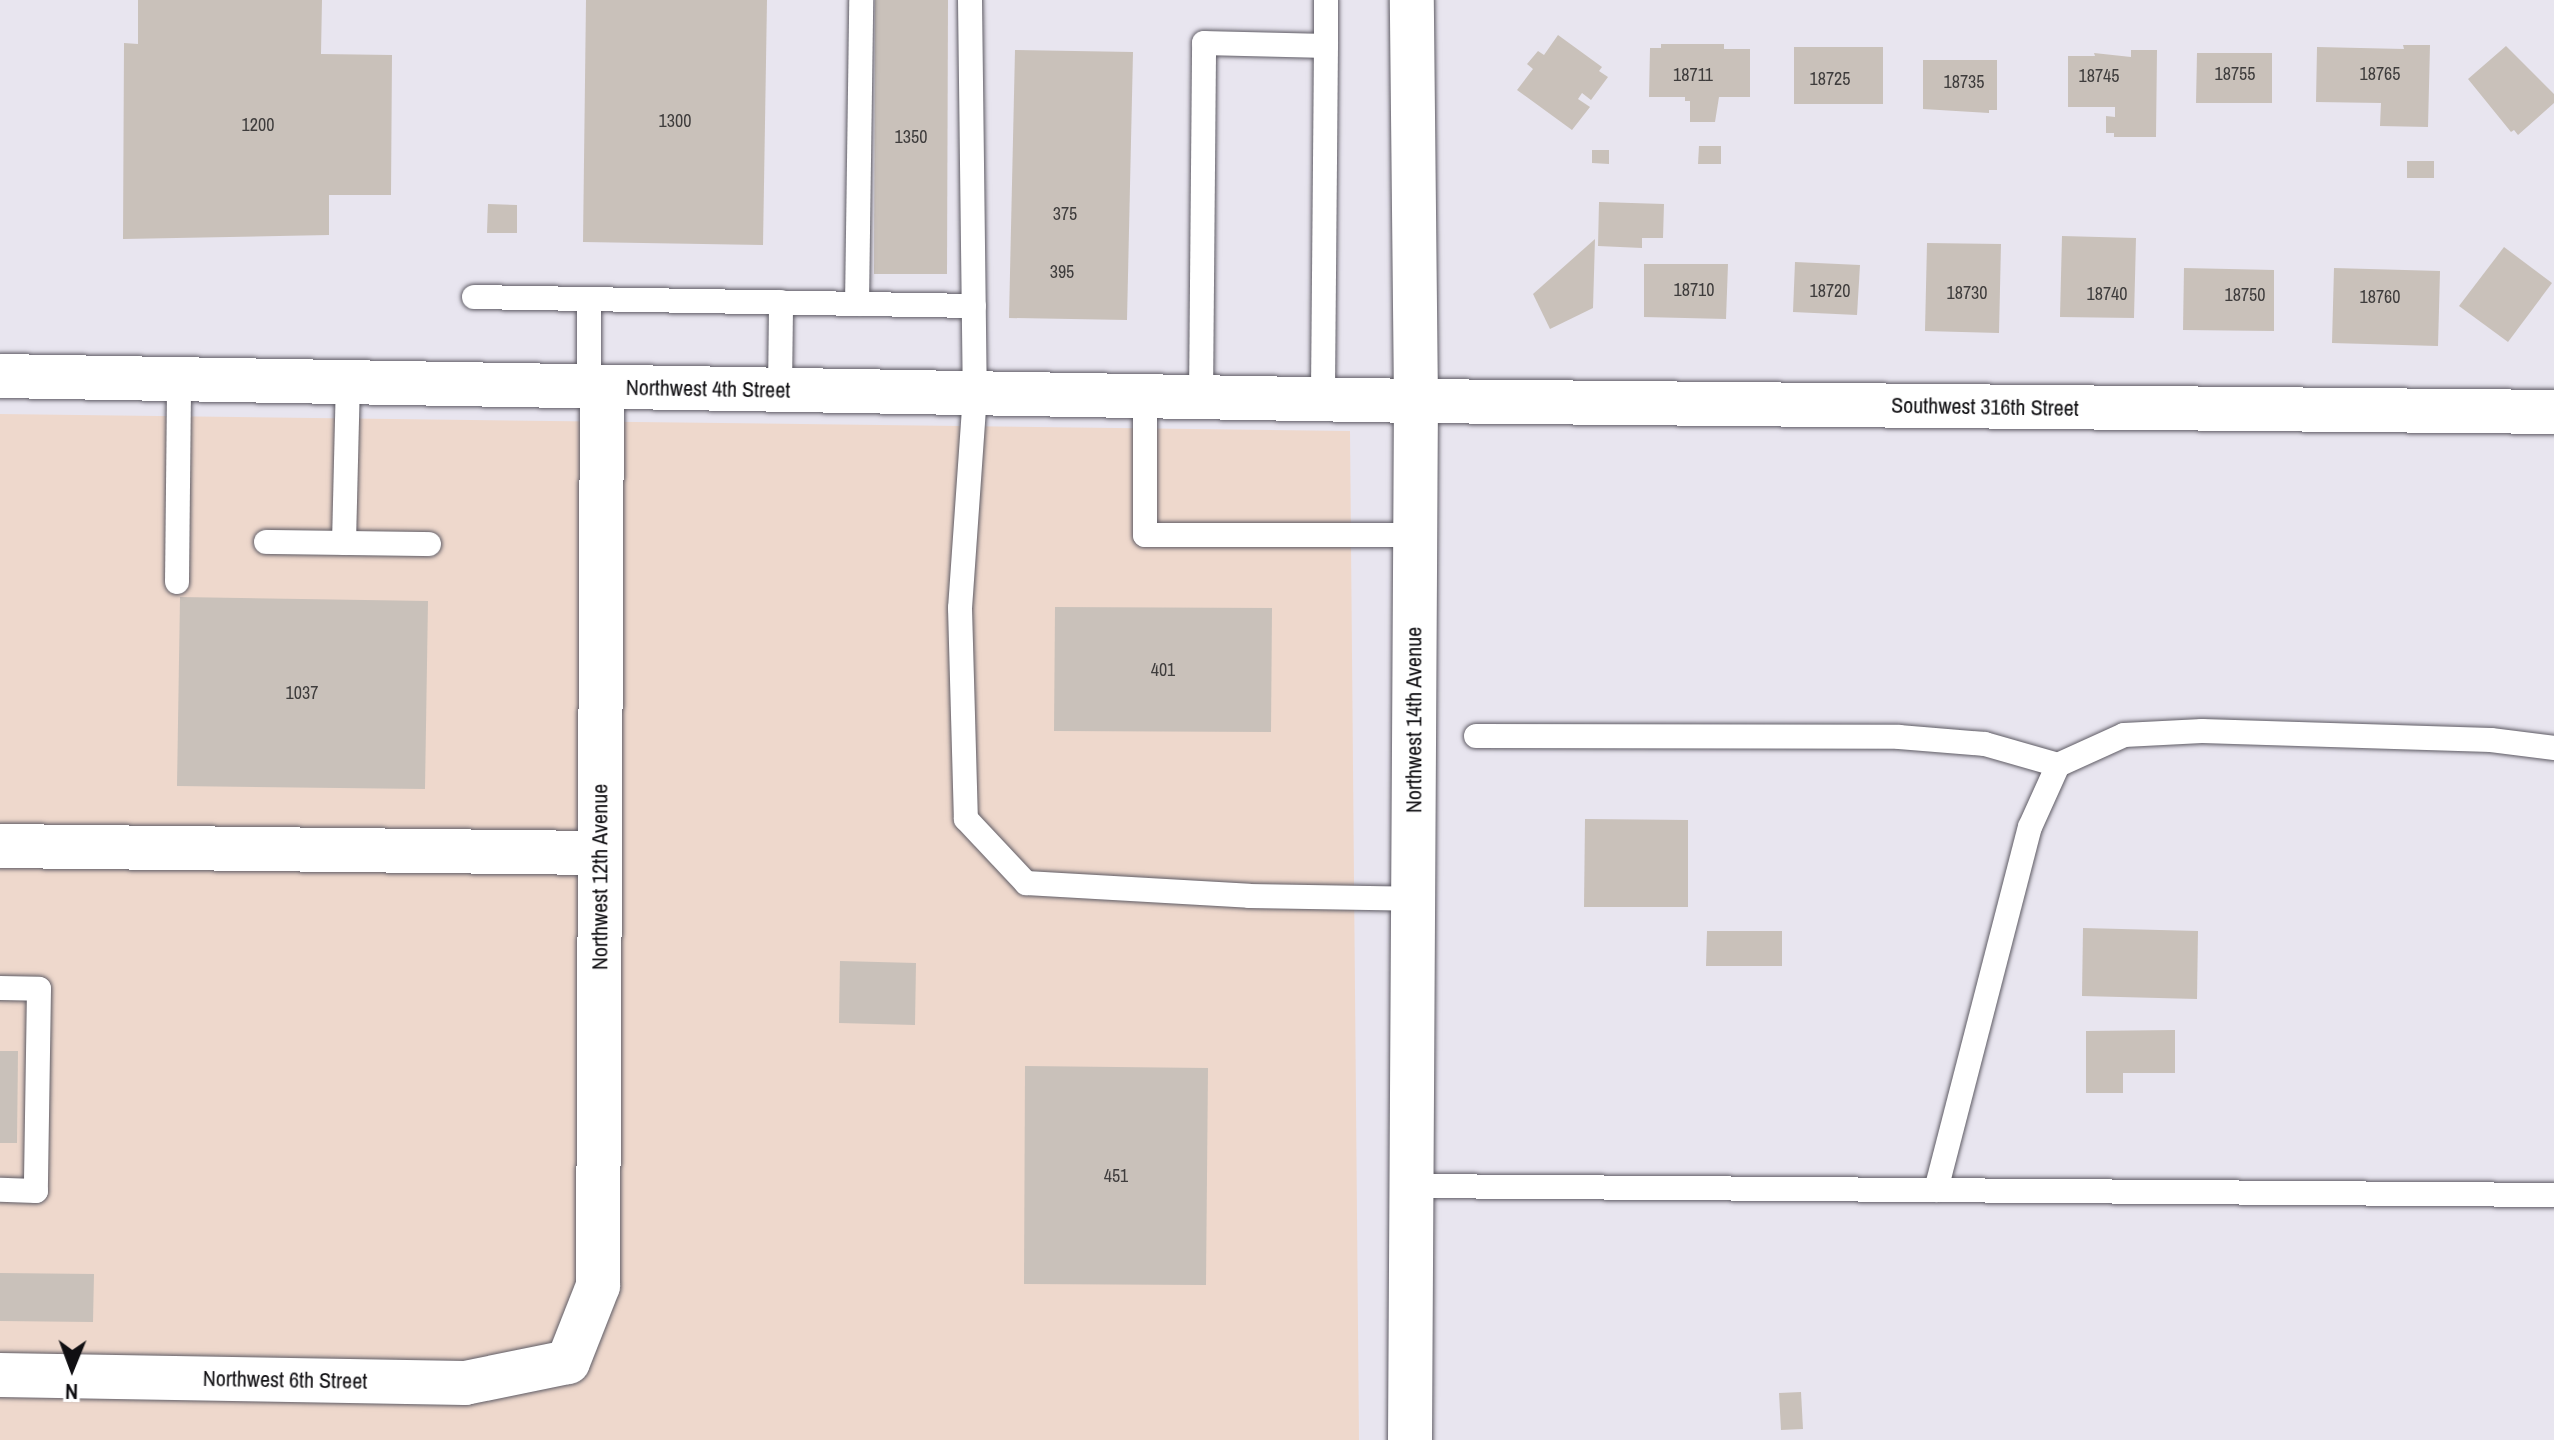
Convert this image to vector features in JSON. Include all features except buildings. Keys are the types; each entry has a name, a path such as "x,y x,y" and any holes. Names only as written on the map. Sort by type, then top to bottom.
{"street":[{"name":"Northwest 14th Avenue","path":"1410,1440 1416,401 1412,0"},
{"name":"Northwest 4th Street","path":"0,376 1416,401"},
{"name":"Northwest 12th Avenue","path":"568,1362 598,1286 600,853 596,386"},
{"name":"Southwest 316th Street","path":"1416,401 2554,412"},
{"path":"0,846 600,853"},
{"name":"Northwest 6th Street","path":"0,1375 465,1383 568,1362"}],"lane":[{"path":"857,304 861,0"},
{"path":"970,0 975,394 960,608 966,819 1026,883 1249,896 1413,899"},
{"path":"1323,400 1326,0"},
{"path":"1201,398 1204,43 1326,46"},
{"path":"474,297 974,306"},
{"path":"589,299 596,386"},
{"path":"780,390 781,302"},
{"path":"177,582 179,379"},
{"path":"344,543 348,382"},
{"path":"1145,397 1145,535 1415,535"},
{"path":"266,542 429,544"},
{"path":"1476,736 1899,737 1985,744 2058,765 2124,735 2202,731 2491,740 2554,748"},
{"path":"1936,1190 2030,827 2058,765"},
{"path":"0,988 39,989 36,1191 0,1190"},
{"path":"1411,1186 2554,1195"}],"shaded area":[{"path":"0,414 1350,431 1359,1440 0,1440"}]}
